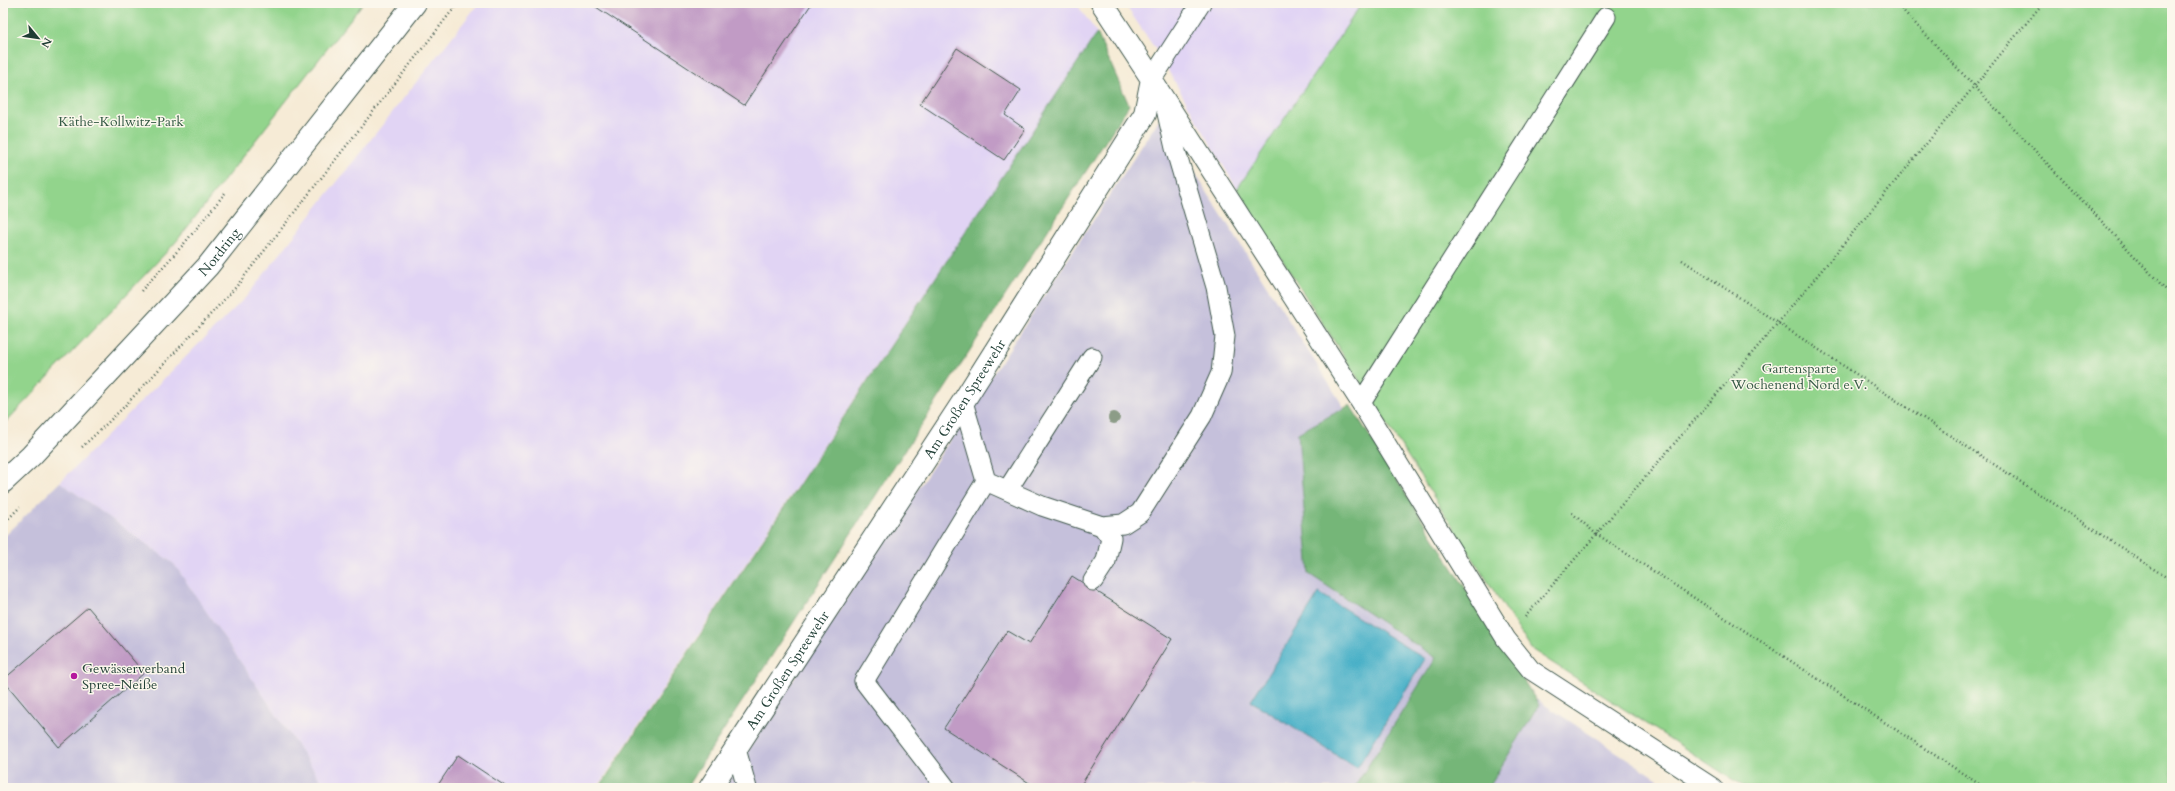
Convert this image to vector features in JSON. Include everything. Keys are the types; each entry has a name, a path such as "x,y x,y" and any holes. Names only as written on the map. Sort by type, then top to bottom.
{"street":[{"name":"Nordring","path":"3,482 31,456 208,266 414,3"},
{"path":"1102,3 1152,79"},
{"name":"Am Großen Spreewehr","path":"710,788 963,402 1145,114 1152,79"}],"lane":[{"path":"1201,3 1152,79 1361,402 1506,639 1531,670 1713,788"},
{"path":"1361,402 1606,17"},
{"path":"986,481 1008,489 1042,506 1102,526 1123,524 1140,513 1202,416 1221,373 1225,336 1216,287 1175,148 1164,97"},
{"path":"1008,489 1092,357"},
{"path":"946,788 864,681 986,481 963,402"},
{"path":"1093,581 1106,560 1111,538 1102,526"},
{"path":"736,749 747,788"}],"path":[{"path":"1896,3 2172,296"},
{"path":"1506,639 1595,533 1778,323 2043,3"},
{"path":"140,292 183,246 228,190"},
{"path":"1682,260 2172,581"},
{"path":"1572,513 1595,533 1985,788"}],"shaded area":[{"path":"479,3 1076,3 1097,33 597,788 326,788 174,564 60,482 246,297"},
{"path":"1124,3 1362,3 1237,189 1158,53"},
{"path":"1160,118 1525,692 1672,788 723,788"},
{"path":"60,482 174,564 326,788 3,788 3,538"}],"green space":[{"name":"Käthe-Kollwitz-Park","path":"3,3 363,3 175,243 3,425"},
{"name":"Gartensparte Wochenend Nord e.V.","path":"1362,3 2172,3 2172,788 1746,788 1531,649 1237,189"},
{"path":"1097,33 1129,105 686,788 599,788"},
{"path":"1350,405 1539,705 1488,788 1354,788 1436,658 1309,574 1298,433"}],"water":[{"path":"1319,593 1425,659 1357,768 1251,701"}],"building":[{"path":"590,3 812,3 744,105"},
{"path":"957,48 1021,90 1005,115 1025,129 1004,160 920,104"},
{"path":"1072,576 1172,639 1079,788 1037,788 944,728 1007,631 1029,644"},
{"name":"Gewässerverband Spree-Neiße","path":"88,607 144,673 59,747 3,680"},
{"path":"458,755 508,788 436,788"}],"place":[{"name":"Gewässerverband Spree-Neiße","path":"74,676"}]}
